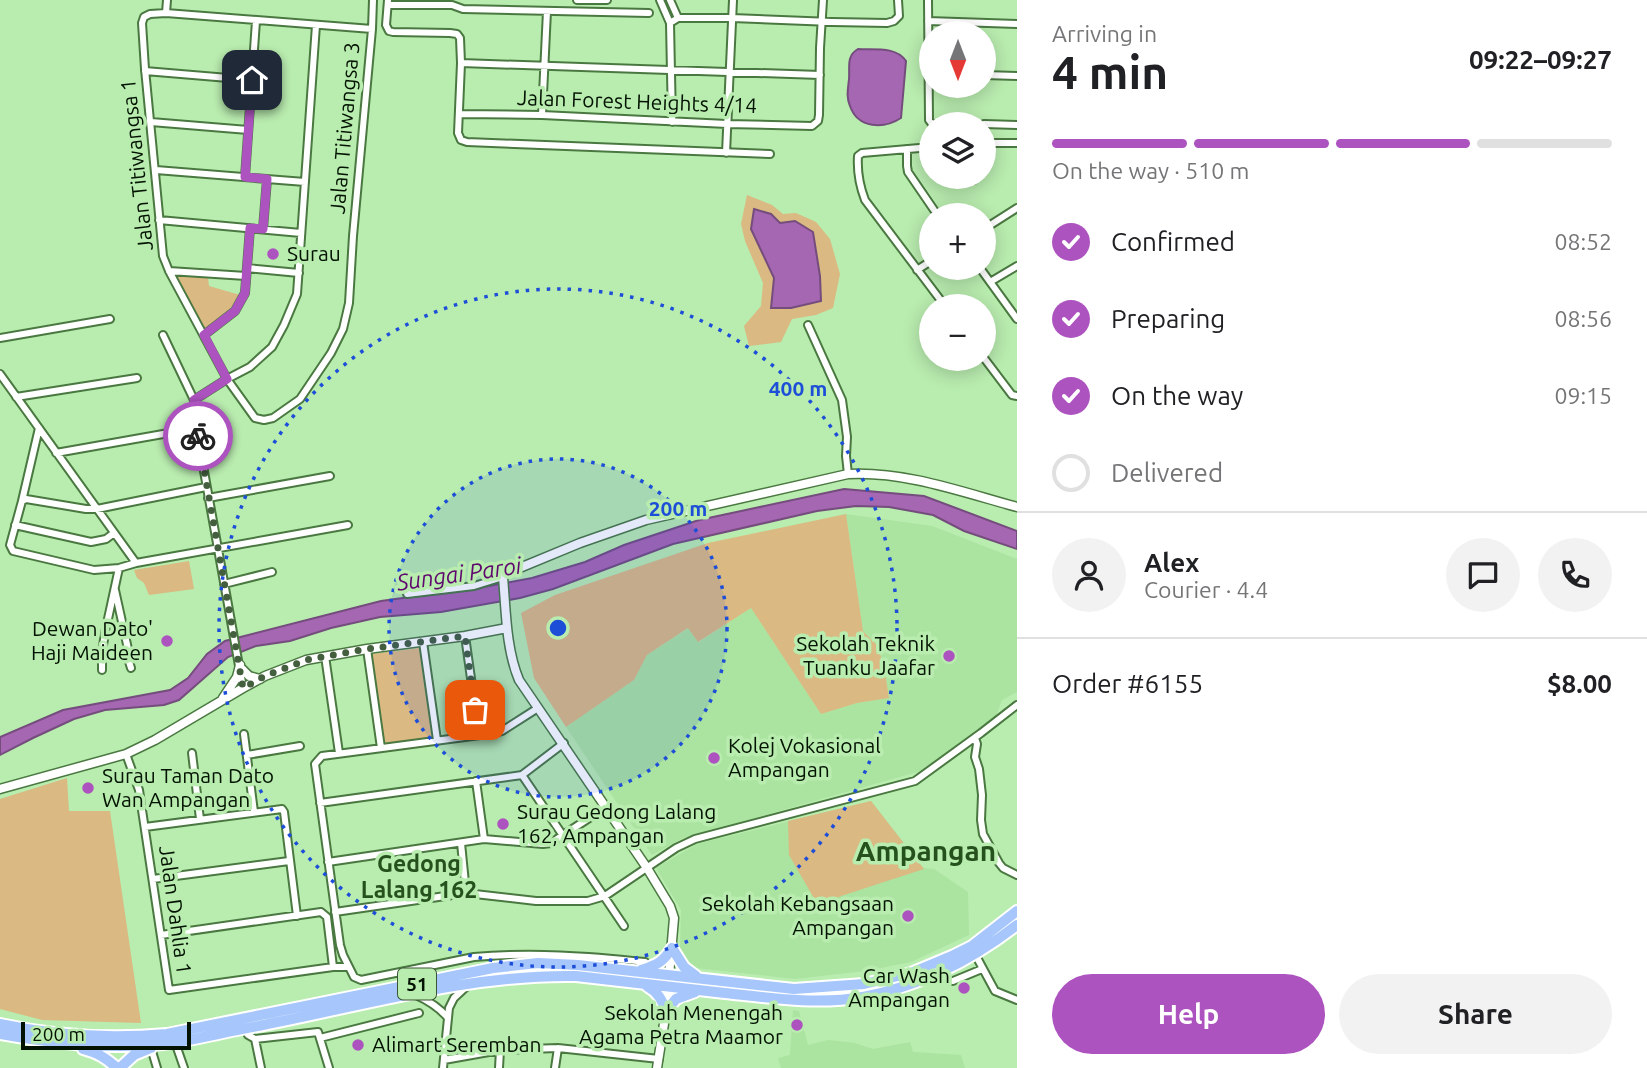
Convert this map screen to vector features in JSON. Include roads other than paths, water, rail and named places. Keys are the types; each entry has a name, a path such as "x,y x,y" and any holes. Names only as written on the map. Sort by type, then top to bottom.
{"highway":[{"name":"51","path":"0,1024 116,1041 171,1043 473,982 541,975 576,976 642,984 698,978 794,989 864,984 911,973 954,955 972,946 1017,911"},
{"name":"51","path":"0,1034 85,1046 191,1029 493,968 538,963 637,971 701,990 795,1001 863,997 946,970 995,943 1017,925"},
{"path":"637,971 657,965 666,958 672,947"},
{"path":"672,947 684,967 698,978"},
{"path":"642,984 654,990 661,998 666,1011 676,999 701,990"},
{"path":"191,1029 193,1034 215,1030 222,1033"},
{"path":"44,1041 97,1053 118,1068 134,1055 171,1043"}],"street":[{"path":"167,0 166,13 372,29"},
{"name":"Jalan Titiwangsa 3","path":"227,379 256,418 264,421 273,418 300,399 331,354 343,329 349,303 373,0"},
{"path":"577,0 607,0"},
{"path":"670,0 678,18"},
{"path":"726,153 733,0"},
{"path":"461,62 820,75 823,0"},
{"path":"670,23 678,18 887,23 899,16 898,0"},
{"path":"928,0 928,21"},
{"path":"649,13 463,9 452,5 388,3 386,26 393,32 457,34 460,38 458,133 461,140 770,154"},
{"path":"662,4 670,23 672,122"},
{"path":"542,115 547,11"},
{"name":"Jalan Titiwangsa 1","path":"166,13 149,14 144,17 142,23 163,257 227,379"},
{"path":"245,177 256,21"},
{"path":"996,23 1017,23"},
{"path":"194,400 250,367 272,347 285,325 297,294 316,26"},
{"path":"145,71 252,80"},
{"name":"Jalan Forest Heights 4/14","path":"459,114 812,125 818,121 819,115 820,75"},
{"path":"996,75 1017,76"},
{"path":"151,121 248,130"},
{"path":"996,124 1017,125"},
{"path":"996,143 1017,143"},
{"path":"919,148 862,153 858,156 857,163 860,189 865,200 936,294"},
{"path":"907,149 908,172 929,203"},
{"path":"156,170 305,181"},
{"path":"263,229 267,179"},
{"path":"996,221 1017,208"},
{"path":"159,220 301,233"},
{"path":"204,335 235,311 245,293 250,228"},
{"path":"1017,266 990,282 1017,319"},
{"path":"247,268 299,273"},
{"path":"169,271 246,276"},
{"path":"0,338 110,319"},
{"path":"808,325 842,400 848,474"},
{"path":"163,335 194,400 206,487 243,688"},
{"path":"994,371 1012,395 1017,396"},
{"path":"0,374 136,563"},
{"path":"16,397 137,378"},
{"path":"39,428 10,545 13,551 94,570 119,568 348,525"},
{"path":"56,453 197,428"},
{"path":"473,982 454,998 449,1008 443,1064 500,1050 558,1048 658,1064 666,1011 674,918 670,906 647,868 519,680 507,628 505,574 638,523 848,474 872,473 903,477 1017,506"},
{"path":"208,498 330,476"},
{"path":"22,501 26,499 97,509 206,487"},
{"path":"15,525 91,542 106,539 114,533"},
{"path":"102,670 102,651 119,568"},
{"path":"224,584 272,572"},
{"path":"407,594 504,580"},
{"path":"115,590 131,668"},
{"path":"0,789 126,754 260,679 306,660 507,628"},
{"path":"465,636 479,735"},
{"path":"423,642 437,740"},
{"path":"367,649 381,748"},
{"path":"102,651 114,655 126,652"},
{"path":"326,656 339,753"},
{"path":"240,666 249,676 260,679"},
{"path":"221,700 237,677 240,666"},
{"path":"335,912 466,893 536,901 588,901 605,896 676,848 695,839 915,782 1017,705"},
{"path":"538,708 502,731 339,753 322,756 315,764 340,945 348,967 354,977 361,980 491,955 578,955 645,962"},
{"path":"244,734 254,812"},
{"path":"975,738 975,757 982,795 983,834 1003,868 1017,875"},
{"path":"320,803 522,775 564,743"},
{"path":"247,755 300,747"},
{"path":"192,753 200,820"},
{"name":"Jalan Dahlia 1","path":"126,754 139,790 169,990 333,967"},
{"path":"522,775 624,926"},
{"path":"476,781 484,839"},
{"path":"328,862 484,839 551,843 606,807"},
{"path":"145,827 282,809 285,812 297,916"},
{"path":"461,843 466,893"},
{"path":"153,879 289,861"},
{"path":"161,934 321,912 327,917 333,967 348,967"},
{"path":"975,954 995,991 1017,1000"},
{"path":"491,955 493,968"},
{"path":"953,981 982,969"},
{"path":"414,994 430,1001 448,1018"},
{"path":"245,1029 248,1035 255,1039 319,1035 419,1013"},
{"path":"319,1035 329,1068"},
{"path":"255,1039 261,1068"},
{"path":"116,1041 118,1068"},
{"path":"171,1043 184,1068"},
{"path":"151,1048 157,1068"},
{"path":"555,1068 558,1048"},
{"path":"499,1068 500,1050"}],"place":[{"name":"Surau","path":"273,254"},
{"name":"Dewan Dato' Haji Maideen","path":"167,641"},
{"name":"Sekolah Teknik Tuanku Jaafar","path":"949,656"},
{"name":"Kolej Vokasional Ampangan","path":"714,758"},
{"name":"Surau Taman Dato Wan Ampangan","path":"88,788"},
{"name":"Surau Gedong Lalang 162, Ampangan","path":"503,824"},
{"name":"Sekolah Kebangsaan Ampangan","path":"908,916"},
{"name":"Car Wash Ampangan","path":"964,988"},
{"name":"Sekolah Menengah Agama Petra Maamor","path":"797,1025"},
{"name":"Alimart Seremban","path":"358,1045"}],"district":[{"name":"Ampangan","path":"926,851"},
{"name":"Gedong Lalang 162","path":"419,877"}],"water label":[{"name":"Sungai Paroi","path":"459,574"}]}
